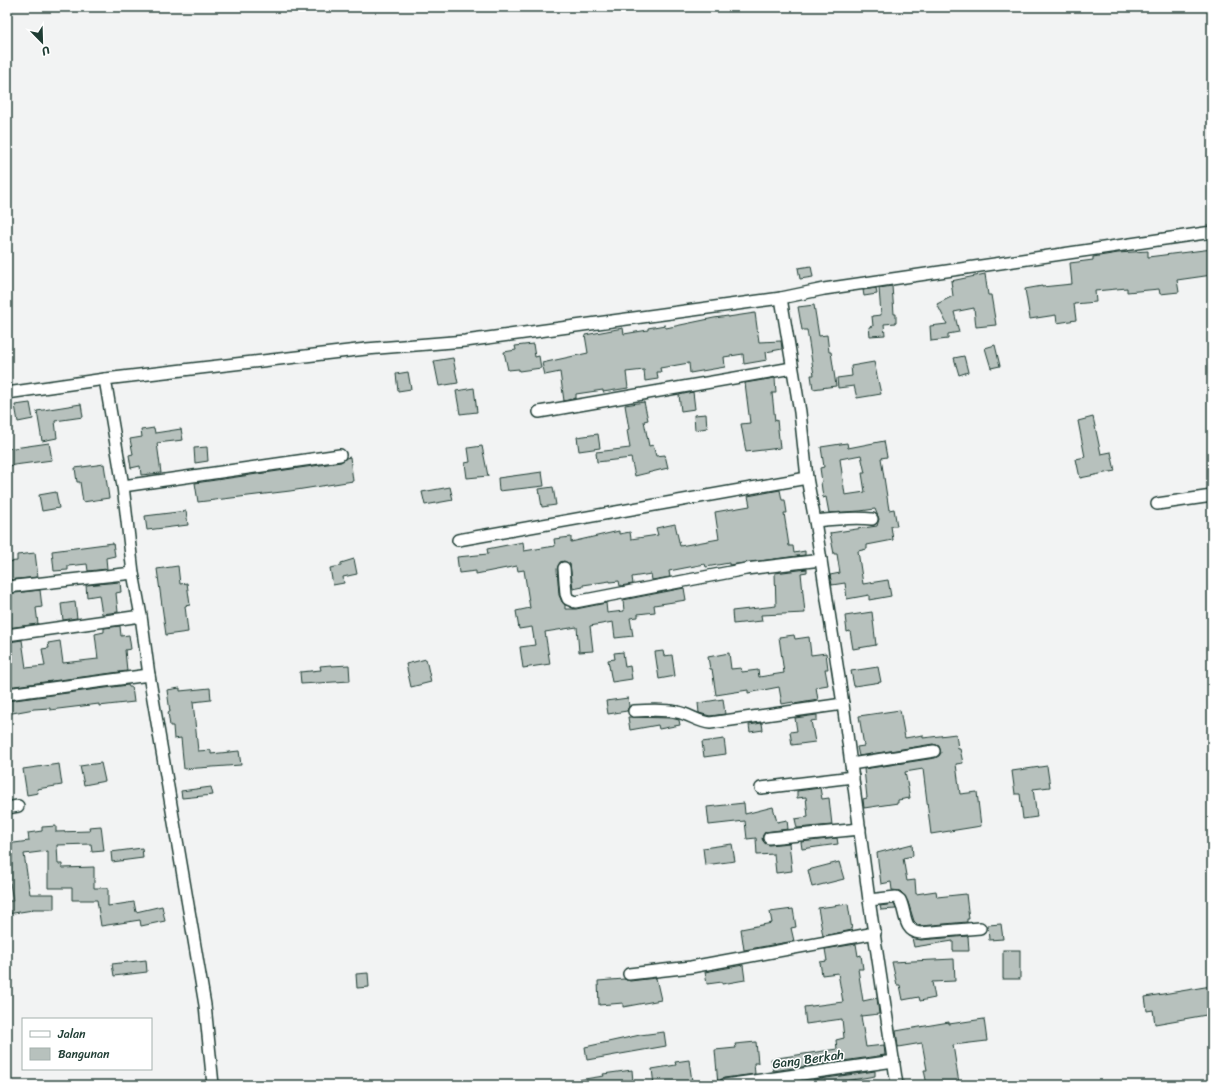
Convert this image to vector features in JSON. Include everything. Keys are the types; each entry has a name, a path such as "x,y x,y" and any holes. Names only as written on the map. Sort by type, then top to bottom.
{"street":[{"path":"7,393 105,379 366,349 465,341 781,298 832,288 1212,232"},
{"path":"781,298 800,412 807,478 844,704 850,764 897,1085"},
{"path":"539,412 792,368"},
{"path":"105,379 149,675 205,1004 213,1085"},
{"path":"122,486 340,455"},
{"path":"458,540 807,478"},
{"path":"1157,504 1212,496"},
{"path":"815,521 844,518 872,519"},
{"path":"564,568 566,594 571,602 574,602 746,569 821,560"},
{"path":"7,587 133,573"},
{"path":"7,634 141,616"},
{"path":"7,694 149,675"},
{"path":"634,711 668,710 679,712 702,722 710,723 844,704"},
{"path":"850,764 934,751"},
{"path":"761,788 852,777"},
{"path":"769,838 860,829"},
{"path":"870,900 896,898 900,900 908,926 914,933 980,928"},
{"path":"629,974 698,966 875,933"},
{"name":"Gang Berkah","path":"725,1085 894,1061"}],"building":[{"path":"1212,249 1212,275 1177,280 1179,292 1160,294 1159,289 1127,292 1127,288 1095,291 1096,302 1074,304 1076,320 1057,323 1056,315 1030,319 1025,289 1072,284 1070,263 1093,260 1093,257 1118,253 1148,251 1148,257"},
{"path":"811,266 813,277 800,279 798,268"},
{"path":"985,274 988,295 991,295 996,325 976,327 974,308 954,312 959,332 948,334 948,339 931,341 930,326 947,324 937,304 953,296 951,281"},
{"path":"892,286 896,323 884,324 885,335 870,336 869,327 873,326 872,316 881,315 879,288"},
{"path":"876,288 877,294 864,296 863,290"},
{"path":"814,305 819,336 827,335 836,386 813,389 811,375 814,375 807,330 802,330 798,307"},
{"path":"755,313 759,342 781,341 782,349 766,352 767,360 744,364 743,354 724,357 725,367 690,373 689,363 660,368 661,372 657,372 658,379 645,381 644,370 626,372 628,388 576,394 576,398 564,401 560,372 545,375 542,363 588,353 585,335 623,328 624,334 648,330 648,328 665,325 666,328 714,318"},
{"path":"533,344 535,357 539,356 541,368 519,371 519,369 508,370 504,352 516,350 515,346"},
{"path":"995,345 1000,366 991,368 985,348"},
{"path":"964,356 968,372 959,375 954,358"},
{"path":"453,358 458,383 439,386 434,361"},
{"path":"874,362 881,394 857,398 854,386 838,388 837,378 852,376 851,366"},
{"path":"408,372 411,389 398,391 396,374"},
{"path":"775,378 776,393 772,393 780,448 746,452 741,424 750,423 745,383"},
{"path":"474,388 477,412 460,414 456,391"},
{"path":"693,392 695,409 681,411 679,395"},
{"path":"644,402 648,420 644,421 649,446 653,445 656,456 665,455 668,468 635,476 631,458 597,462 596,452 630,448 627,430 629,429 625,405"},
{"path":"30,403 33,419 18,422 15,405"},
{"path":"81,404 83,417 55,421 57,438 42,441 37,411"},
{"path":"706,414 707,428 695,430 694,415"},
{"path":"1093,417 1101,454 1111,452 1115,471 1080,478 1076,459 1085,457 1078,421"},
{"path":"154,428 155,433 181,429 183,440 157,443 161,473 141,475 140,466 131,468 129,455 133,454 130,439 142,437 141,430"},
{"path":"598,434 600,448 579,451 577,437"},
{"path":"884,441 887,457 881,458 889,510 894,509 897,526 891,526 893,540 867,545 867,549 858,551 863,584 888,580 891,596 869,600 869,595 847,599 845,583 832,585 830,575 840,573 837,554 834,554 830,533 877,526 879,519 875,509 829,513 826,497 823,498 821,482 820,468 824,467 821,447 847,443 848,448","holes":["861,455 865,473 862,473 865,492 845,495 840,459"]},
{"path":"49,443 52,460 7,466 7,449"},
{"path":"482,446 488,476 467,478 465,463 470,462 468,448"},
{"path":"207,447 208,461 195,463 194,448"},
{"path":"350,457 353,481 290,491 198,502 195,483 341,462"},
{"path":"104,464 109,498 83,502 80,482 77,482 75,468"},
{"path":"542,472 544,486 499,491 498,478"},
{"path":"450,487 453,500 425,505 422,492"},
{"path":"553,487 556,505 542,507 539,489"},
{"path":"780,490 782,500 785,500 787,513 784,513 789,546 793,546 794,553 805,551 805,555 729,565 729,563 706,567 705,564 669,571 670,577 652,580 651,574 632,577 633,584 620,586 619,581 610,581 583,585 583,587 573,589 570,564 564,561 560,562 557,569 559,595 565,605 565,609 576,609 606,603 607,613 624,611 623,600 684,588 686,600 654,605 655,612 638,614 638,617 630,618 633,636 615,638 613,622 590,626 593,651 579,652 577,627 545,632 550,664 523,668 520,647 535,645 532,627 519,629 516,611 530,608 524,570 518,571 517,566 476,574 476,571 459,573 457,557 488,554 487,549 523,542 524,551 555,546 554,539 571,537 571,542 619,531 619,534 630,532 631,539 658,535 656,528 675,524 680,546 719,539 715,512 750,506 748,496"},
{"path":"56,492 59,508 42,511 39,495"},
{"path":"186,511 188,525 147,530 145,516"},
{"path":"113,543 115,556 106,558 107,569 88,571 87,564 68,566 68,570 54,571 52,551"},
{"path":"35,553 38,577 7,580 7,562 17,561 17,555"},
{"path":"354,559 357,574 343,577 344,583 333,585 330,568 341,566 341,563"},
{"path":"178,566 180,584 187,583 190,605 185,606 188,632 166,635 157,569"},
{"path":"807,569 807,572 801,573 805,613 761,615 762,621 733,624 732,611 776,606 775,573"},
{"path":"120,582 121,592 116,593 118,612 102,614 99,595 87,597 86,585"},
{"path":"40,590 42,607 36,608 38,624 7,628 7,594"},
{"path":"75,602 77,618 63,620 61,604"},
{"path":"872,612 876,645 853,649 850,631 847,632 845,616"},
{"path":"120,626 121,636 129,635 131,649 125,650 127,671 7,687 7,648 10,648 9,642 22,640 26,668 45,666 42,649 49,648 48,643 60,641 63,663 98,659 95,634 104,632 104,628"},
{"path":"794,635 795,639 809,637 811,655 826,653 828,669 825,669 828,685 816,687 818,700 794,704 793,702 782,704 779,687 748,693 748,690 716,695 712,669 710,669 708,657 729,653 731,669 741,668 742,672 758,670 759,677 784,673 779,637"},
{"path":"663,651 664,656 672,655 675,676 659,679 655,652"},
{"path":"623,652 625,667 630,666 632,679 612,682 608,660 615,659 614,653"},
{"path":"426,659 431,682 411,687 406,664"},
{"path":"349,665 350,681 301,684 300,672 321,670 320,666"},
{"path":"878,667 881,682 854,686 851,671"},
{"path":"128,685 129,687 132,687 134,702 99,706 99,704 50,710 50,708 34,709 7,714 7,701"},
{"path":"180,688 180,691 210,688 211,700 193,702 198,751 211,750 211,754 239,751 241,765 184,769 181,738 174,739 173,726 170,726 168,712 170,712 167,690"},
{"path":"628,698 629,706 627,711 608,714 606,701"},
{"path":"723,699 725,714 710,716 699,713 698,703"},
{"path":"900,710 905,738 923,735 923,738 956,734 958,749 960,749 963,763 956,764 960,794 977,792 981,826 931,834 923,769 905,772 910,798 898,800 898,803 864,808 863,799 867,798 864,769 935,758 941,753 939,746 933,744 859,756 857,747 864,746 859,716"},
{"path":"817,715 817,720 811,721 815,742 792,745 790,732 797,731 795,718"},
{"path":"628,717 671,718 679,720 680,725 659,729 658,725 630,730"},
{"path":"762,723 763,730 750,732 749,725"},
{"path":"724,739 726,754 704,757 702,742"},
{"path":"101,763 105,781 84,785 80,766"},
{"path":"59,764 62,785 37,789 38,793 27,795 23,769"},
{"path":"1047,766 1050,787 1033,789 1037,817 1023,819 1020,794 1015,794 1012,771"},
{"path":"211,787 213,795 182,798 181,791"},
{"path":"820,788 822,799 829,798 832,825 797,828 795,819 808,817 806,797 797,798 797,791"},
{"path":"744,803 745,814 773,807 777,822 787,820 788,829 765,832 762,839 769,845 789,843 792,871 776,873 774,854 757,855 756,838 747,839 745,821 709,825 707,807"},
{"path":"56,826 56,832 90,831 89,827 101,826 104,851 92,852 91,844 57,845 58,864 62,864 62,868 94,867 94,888 108,888 108,906 134,902 136,912 162,906 165,921 141,926 140,920 101,926 97,900 72,900 72,888 48,888 48,851 24,854 30,894 54,894 54,909 32,909 33,910 7,914 7,901 13,901 10,883 7,883 7,844 29,841 28,833 42,831 42,827"},
{"path":"837,838 838,844 802,849 801,842"},
{"path":"732,844 735,861 705,865 703,848"},
{"path":"912,844 913,856 903,858 907,881 915,880 916,894 936,891 937,897 966,894 969,919 967,919 967,922 918,925 914,921 908,902 904,895 900,891 892,890 891,882 881,884 877,853"},
{"path":"142,848 143,858 112,862 111,852"},
{"path":"839,862 844,879 812,887 808,870"},
{"path":"848,904 852,930 823,936 818,908"},
{"path":"894,904 896,909 881,910 880,906"},
{"path":"793,909 796,927 791,928 794,941 744,950 741,929 772,923 770,912"},
{"path":"1001,924 1003,939 989,940 988,925"},
{"path":"968,936 969,951 953,951 953,941 914,947 912,938 921,940"},
{"path":"856,944 858,956 861,955 863,969 858,969 863,1001 877,998 879,1014 861,1016 866,1047 884,1045 885,1055 773,1071 771,1059 837,1049 836,1040 844,1038 842,1019 806,1024 804,1007 843,1002 838,973 822,975 820,962 827,961 825,949"},
{"path":"1003,950 1020,950 1020,979 1003,979"},
{"path":"954,959 955,981 932,982 935,998 920,1001 919,997 903,1000 900,985 897,985 892,962"},
{"path":"146,960 147,972 114,976 112,964"},
{"path":"743,965 745,980 722,984 722,982 707,984 705,972"},
{"path":"368,973 369,987 357,988 356,974"},
{"path":"656,978 661,1000 623,1007 623,1003 599,1005 598,981 624,979 630,981"},
{"path":"1211,986 1212,1014 1155,1024 1153,1010 1147,1011 1145,997"},
{"path":"984,1019 987,1041 953,1045 959,1083 949,1085 927,1085 924,1070 927,1070 922,1043 898,1047 896,1031 949,1022 949,1024"},
{"path":"664,1032 666,1046 587,1060 585,1047 640,1035"},
{"path":"756,1042 758,1063 754,1063 755,1074 724,1078 720,1080 718,1084 715,1050 736,1048 735,1044"},
{"path":"689,1060 692,1081 667,1085 654,1085 652,1069 676,1065 675,1062"},
{"path":"632,1070 633,1082 623,1083 624,1085 578,1085 578,1080 604,1076 603,1074"},
{"path":"875,1071 875,1076 822,1085 814,1085 813,1080"}]}
